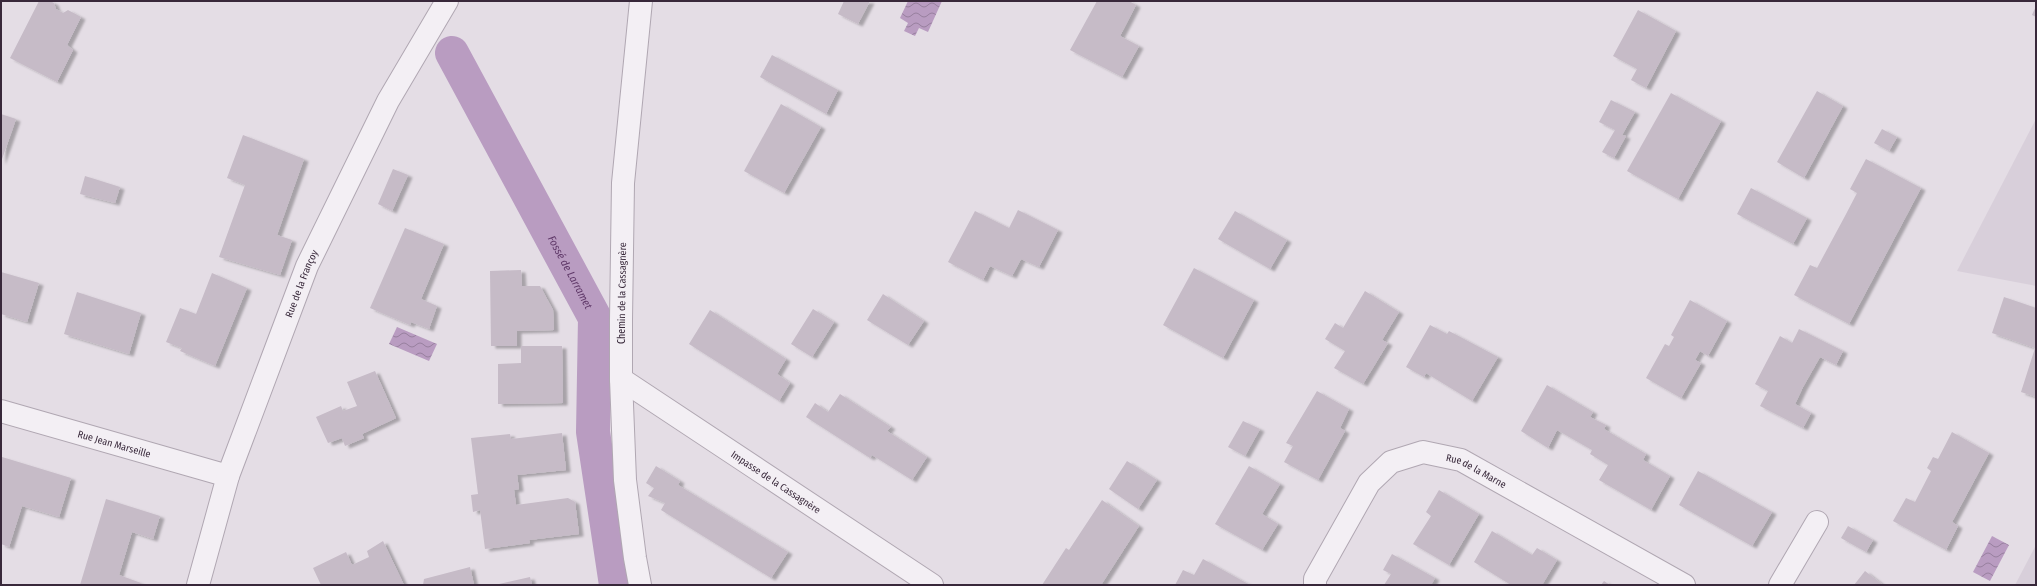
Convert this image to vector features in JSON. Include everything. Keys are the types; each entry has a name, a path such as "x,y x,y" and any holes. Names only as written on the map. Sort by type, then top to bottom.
{"street":[{"name":"Rue de la Françoy","path":"198,585 228,476 307,266 388,101 448,1"},
{"name":"Chemin de la Cassagnère","path":"640,585 625,480 621,379 623,183 641,1"},
{"name":"Impasse de la Cassagnère","path":"621,379 932,585"},
{"name":"Rue Jean Marseille","path":"1,411 228,476"},
{"name":"Rue de la Marne","path":"1315,585 1315,579 1369,483 1391,462 1423,452 1461,460 1684,585"},
{"path":"1780,585 1817,522"}],"shaded area":[{"path":"2036,119 2036,286 1957,271"},
{"path":"2036,545 2036,585 2015,585"}],"water":[{"path":"908,1 942,1 928,32 919,28 915,36 904,31 908,23 900,18"},
{"path":"397,327 437,344 429,361 389,344"},
{"path":"1992,536 2009,545 1990,581 1973,572"}],"building":[{"path":"39,1 50,1 54,3 56,9 63,13 68,10 81,17 67,45 73,50 57,82 10,58"},
{"path":"844,1 870,1 858,24 838,14"},
{"path":"1097,1 1129,1 1136,5 1120,36 1139,46 1122,77 1070,50"},
{"path":"2036,6 2036,17 2032,15"},
{"path":"1638,10 1676,31 1646,88 1631,80 1637,69 1613,56"},
{"path":"772,55 838,90 826,114 760,77"},
{"path":"1817,91 1843,106 1804,178 1777,162"},
{"path":"1671,93 1721,121 1678,199 1627,171"},
{"path":"1611,100 1635,112 1622,135 1626,136 1614,158 1602,152 1615,130 1599,122"},
{"path":"781,104 821,127 784,193 744,171"},
{"path":"1,114 16,119 1,162"},
{"path":"1882,129 1897,137 1889,151 1874,143"},
{"path":"243,135 304,159 277,235 292,240 280,275 219,257 245,185 227,178"},
{"path":"1866,159 1921,188 1849,324 1794,295 1810,265 1817,268 1845,216 1857,193 1850,189"},
{"path":"393,169 408,175 392,211 378,204"},
{"path":"85,176 120,187 115,203 80,194"},
{"path":"1751,188 1807,218 1793,244 1737,214"},
{"path":"1018,210 1058,230 1039,267 1021,259 1012,276 990,266 983,280 948,262 975,211 1009,228"},
{"path":"1235,211 1287,240 1270,269 1218,239"},
{"path":"405,228 444,244 421,299 437,306 429,329 411,322 410,325 370,308"},
{"path":"1194,268 1254,300 1223,358 1163,325"},
{"path":"521,270 522,286 540,286 553,310 554,330 517,331 517,346 491,346 490,271"},
{"path":"1,272 39,283 27,322 1,314"},
{"path":"212,273 247,288 215,366 180,351 182,348 166,342 180,308 196,314"},
{"path":"1365,291 1399,312 1382,340 1388,343 1363,384 1334,368 1345,351 1325,339 1335,323 1343,328"},
{"path":"77,292 141,313 129,354 64,334"},
{"path":"883,294 924,321 908,345 867,320"},
{"path":"2004,297 2036,308 2036,397 2021,392 2035,348 1992,333"},
{"path":"1690,300 1727,321 1708,356 1700,351 1695,360 1701,363 1681,398 1646,378 1665,344 1669,346 1674,337 1671,335"},
{"path":"813,309 834,322 812,357 791,344"},
{"path":"710,310 786,359 777,374 790,383 779,401 689,344"},
{"path":"1430,325 1447,334 1449,331 1498,357 1472,401 1426,373 1424,377 1406,367"},
{"path":"1799,329 1843,351 1836,365 1820,357 1803,387 1795,404 1811,413 1803,428 1760,406 1768,391 1755,384 1780,336 1792,343"},
{"path":"521,346 562,346 563,403 498,404 498,364 521,363"},
{"path":"375,371 396,418 362,434 364,438 345,446 342,438 328,443 316,417 341,406 343,411 357,406 347,382"},
{"path":"1547,385 1593,412 1590,417 1606,425 1604,429 1646,454 1643,460 1670,476 1651,510 1599,480 1608,465 1590,454 1592,450 1557,430 1548,448 1521,431"},
{"path":"1317,391 1349,409 1340,428 1345,431 1318,480 1284,462 1293,446 1286,443"},
{"path":"840,394 891,427 887,431 927,457 912,480 872,455 870,458 806,417 815,403 828,412"},
{"path":"1243,421 1260,429 1245,456 1228,447"},
{"path":"1952,432 1989,453 1952,522 1958,526 1946,550 1893,521 1906,498 1915,502 1931,471 1927,468 1933,457 1938,459"},
{"path":"562,433 566,470 517,475 519,489 514,490 516,505 568,498 575,502 579,534 529,540 530,543 485,549 480,510 473,512 471,495 478,494 471,438 510,434 511,439"},
{"path":"2,457 71,478 59,517 22,506 9,547 1,544"},
{"path":"1127,461 1157,480 1138,509 1109,489"},
{"path":"656,466 680,481 678,485 788,552 771,578 661,510 665,503 648,496 654,488 646,483"},
{"path":"1249,466 1280,484 1262,514 1278,524 1262,550 1215,524"},
{"path":"1698,471 1772,512 1752,546 1679,505"},
{"path":"1439,490 1479,514 1449,565 1413,544 1431,516 1426,512"},
{"path":"106,499 160,516 153,539 132,532 119,575 141,583 140,585 80,585"},
{"path":"1102,500 1139,526 1101,585 1042,585 1066,548 1069,550"},
{"path":"1848,526 1873,540 1866,552 1841,538"},
{"path":"1492,531 1532,555 1537,548 1557,560 1542,585 1511,585 1474,562"},
{"path":"383,541 404,585 321,585 313,568 346,552 352,565 369,557 367,551"},
{"path":"1392,554 1435,578 1431,585 1384,585 1391,574 1383,570"},
{"path":"1203,559 1250,585 1175,585 1183,570 1194,575"},
{"path":"470,567 474,585 423,585 424,579"},
{"path":"1865,571 1883,585 1854,585"},
{"path":"530,577 532,585 499,585 499,584"},
{"path":"1604,581 1610,585 1601,585"}],"waterway":[{"name":"Fossé de Larramet","path":"452,53 595,318 593,432 616,585"}]}
